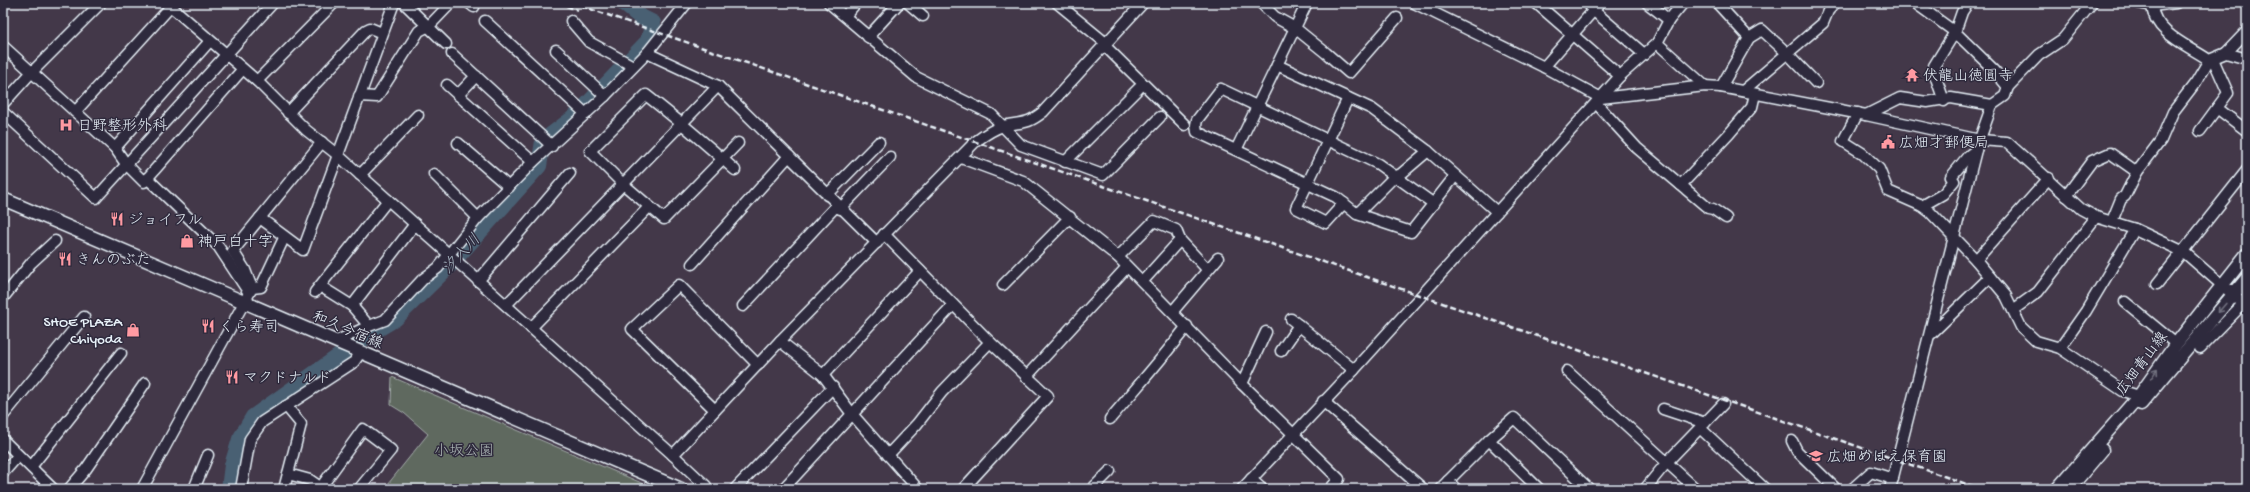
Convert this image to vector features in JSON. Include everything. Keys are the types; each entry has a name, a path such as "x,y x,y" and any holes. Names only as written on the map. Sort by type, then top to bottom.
{"main road":[{"name":"和久今宿線","path":"3,200 248,295 361,352 681,489"},
{"name":"広畑青山線","path":"2057,489 2139,396 2176,344 2226,288 2247,254"},
{"name":"広畑青山線","path":"2069,489 2247,278"}],"street":[{"path":"3,104 31,73 101,3"},
{"path":"3,112 96,198 225,54 273,3"},
{"path":"257,81 334,3"},
{"path":"260,218 284,238 303,250 339,156 359,96 394,3"},
{"path":"359,96 377,97 419,31 429,26 451,3"},
{"path":"340,342 369,326 385,320 423,279 438,268 478,218 583,112 605,96 647,53 687,3"},
{"path":"829,3 916,77 991,114 1021,145 1065,162 1103,175 1160,117"},
{"path":"844,16 856,3"},
{"path":"868,37 899,3"},
{"path":"908,3 923,16"},
{"path":"1057,3 1106,45 1185,125"},
{"path":"673,455 780,341 877,243 884,234 983,136 1003,126 1020,125 1033,120 1043,112 1143,3"},
{"path":"1261,3 1275,17 1295,28 1349,73 1397,18"},
{"path":"1236,150 1307,3"},
{"path":"1414,3 1544,67 1598,100 1637,148 1708,208 1713,209 1726,218"},
{"path":"1536,3 1572,36 1620,76"},
{"path":"1647,3 1669,20"},
{"path":"1242,489 1323,401 1354,370 1620,76 1657,43 1669,20 1682,3"},
{"path":"1717,3 1749,38"},
{"path":"1743,91 1824,23 1828,11 1835,3"},
{"path":"1915,3 1955,32 1994,70 2008,87"},
{"path":"1944,101 1935,75 1934,66 1955,32 1962,12 1968,3"},
{"path":"1852,489 1870,472 1892,484 1976,150 1992,105 2005,96 2008,87 2040,55 2063,39 2092,3"},
{"path":"2138,3 2152,6 2176,3"},
{"path":"75,112 171,4 242,70 257,81 288,114 339,156 673,455 706,486 705,489"},
{"path":"406,4 446,44"},
{"path":"1544,67 1572,36 1594,6 1644,54"},
{"path":"2152,6 2153,15 2161,28 2211,59 2228,93 2200,131"},
{"path":"485,21 583,112"},
{"path":"571,21 589,42 633,66"},
{"path":"288,114 366,30 370,28 382,33"},
{"path":"1721,87 1749,38 1762,30 1816,83"},
{"path":"2112,221 2121,198 2125,196 2137,172 2161,140 2173,112 2196,82 2211,59 2226,53 2247,31"},
{"path":"115,148 210,41"},
{"path":"1657,43 1705,86"},
{"path":"3,46 115,148 126,164 144,182 242,70"},
{"path":"556,50 605,96"},
{"path":"647,53 718,86 838,207 877,243"},
{"path":"2226,53 2247,59"},
{"path":"452,54 544,138 548,149"},
{"path":"1277,65 1372,109 1428,151 1497,212"},
{"path":"458,95 476,76"},
{"path":"447,85 533,162"},
{"path":"506,305 622,183 718,86"},
{"path":"1598,100 1705,86 1721,87 1862,114 1980,140 2007,142 2049,178 2081,209 2096,217 2135,229 2184,252 2245,305 2200,348"},
{"path":"1065,162 1139,88"},
{"path":"1434,204 1394,177 1378,164 1220,89 1197,120 1196,125 1198,132 1336,197 1357,214 1411,232 1434,204 1456,176"},
{"path":"1681,185 1752,107 1754,94"},
{"path":"734,170 722,159 681,123 646,96 590,151 622,183 664,219 722,159 738,143"},
{"path":"1344,203 1326,224 1296,208 1348,98"},
{"path":"1992,105 1951,98 1944,101 1927,102 1900,98 1862,114 1843,141 1862,154 1879,169 1888,191 1922,206 1955,238 1976,260 2006,296 2021,327 2036,341 2060,348 2123,391 2139,396"},
{"path":"2217,108 2247,131"},
{"path":"360,175 418,115"},
{"path":"248,295 245,270 233,251 322,142"},
{"path":"827,195 880,142"},
{"path":"458,143 509,187"},
{"path":"1922,206 1942,194 1954,181 1950,177 1968,156 1976,150"},
{"path":"1357,214 1394,177 1402,174 1428,151"},
{"path":"2066,196 2092,161 2110,153 2137,172"},
{"path":"692,264 789,156"},
{"path":"743,306 838,207 890,158"},
{"path":"961,158 1023,181 1070,217 1118,257 1242,384 1294,433 1339,479 1330,489"},
{"path":"2157,284 2184,252 2247,170"},
{"path":"478,281 570,173"},
{"path":"434,174 478,218"},
{"path":"147,178 218,246 248,295"},
{"path":"1976,260 2049,178"},
{"path":"369,326 352,306 318,289 388,200"},
{"path":"531,328 649,207"},
{"path":"1003,285 1070,217"},
{"path":"2013,310 2038,292 2096,217"},
{"path":"1118,257 1154,221 1176,230 1180,240 1207,269"},
{"path":"352,306 415,224"},
{"path":"2060,348 2086,310 2135,229"},
{"path":"884,234 990,342 1048,396 963,489"},
{"path":"142,489 248,295 261,288 284,238"},
{"path":"1143,281 1180,240"},
{"path":"3,298 31,263 54,241"},
{"path":"1173,312 1207,269 1218,258"},
{"path":"1026,377 1127,267"},
{"path":"823,375 920,271"},
{"path":"1930,335 1990,277"},
{"path":"715,410 632,329 679,285 758,365"},
{"path":"2226,288 2247,290"},
{"path":"2125,302 2176,344"},
{"path":"783,489 953,305"},
{"path":"3,416 84,317"},
{"path":"1291,319 1354,370"},
{"path":"1281,350 1299,325"},
{"path":"1110,419 1187,326"},
{"path":"1242,384 1266,332"},
{"path":"780,341 823,375 852,414 918,489"},
{"path":"888,455 917,424 942,392 990,342"},
{"path":"242,489 250,439 262,422 354,362 361,352"},
{"path":"31,467 121,353"},
{"path":"1568,371 1696,489"},
{"path":"69,489 86,469 145,383"},
{"path":"736,489 833,387"},
{"path":"1323,401 1423,489"},
{"path":"1645,489 1667,462 1723,404"},
{"path":"284,489 301,424 286,406"},
{"path":"1663,409 1703,425 1765,489"},
{"path":"1440,489 1488,440 1514,418 1589,489"},
{"path":"288,474 310,480 322,488 363,429 391,450 359,489"},
{"path":"3,440 52,488"},
{"path":"1488,440 1538,489"},
{"path":"1792,441 1796,452 1836,489"},
{"path":"194,489 208,455"},
{"path":"3,473 18,456"},
{"path":"1092,489 1110,471"},
{"path":"1251,479 1262,489"},
{"path":"1448,481 1456,489"}],"green space":[{"name":"小坂公園","path":"392,377 644,484 640,489 384,489 428,434 404,413 391,405"}],"waterway":[{"name":"汐入川","path":"229,489 232,465 240,439 253,417 370,334 395,319 450,265 539,166 543,141 576,116 648,41 653,23 639,16 623,3"}],"railway":[{"path":"558,3 578,10"},
{"path":"573,3 1981,489"}],"place":[{"name":"伏龍山徳圓寺","path":"1912,75"},
{"name":"日野整形外科","path":"66,125"},
{"name":"広畑才郵便局","path":"1888,142"},
{"name":"ジョイフル","path":"117,219"},
{"name":"神戸白十字","path":"187,241"},
{"name":"きんのぶた","path":"65,259"},
{"name":"くら寿司","path":"208,326"},
{"name":"SHOE PLAZA Chiyoda","path":"133,330"},
{"name":"マクドナルド","path":"232,377"},
{"name":"広畑めばえ保育園","path":"1816,456"}]}
